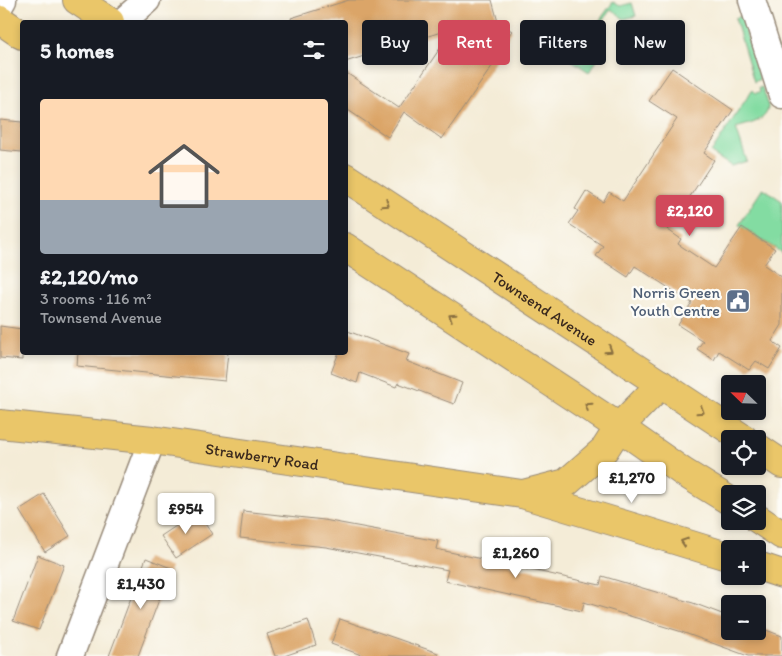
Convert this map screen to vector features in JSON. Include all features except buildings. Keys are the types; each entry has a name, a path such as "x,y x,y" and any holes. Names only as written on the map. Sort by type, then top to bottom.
{"main road":[{"path":"78,0 107,20"},
{"path":"0,20 20,34"},
{"name":"Townsend Avenue","path":"348,179 730,430"},
{"path":"348,249 721,495"},
{"name":"Strawberry Road","path":"522,494 566,483 605,449 618,427 661,384"},
{"name":"Strawberry Road","path":"0,424 152,440 522,494 640,528 721,554"},
{"path":"766,453 782,464"},
{"path":"766,524 782,534"},
{"path":"766,569 782,574"}],"street":[{"path":"0,5 3,0"},
{"path":"124,20 147,0"},
{"path":"752,0 782,95"},
{"path":"70,656 152,440"}],"green space":[{"path":"613,2 620,6 632,3 636,16 624,19 611,9 603,20 600,20"},
{"path":"741,16 760,79 754,82 735,18"},
{"path":"578,65 594,65 589,72"},
{"path":"762,87 768,107 767,112 756,122 736,128 747,161 731,166 711,153 752,90 755,93 760,92 759,88"},
{"path":"763,188 782,201 782,253 739,225"}],"place":[{"name":"Norris Green Youth Centre","path":"738,301"}]}
